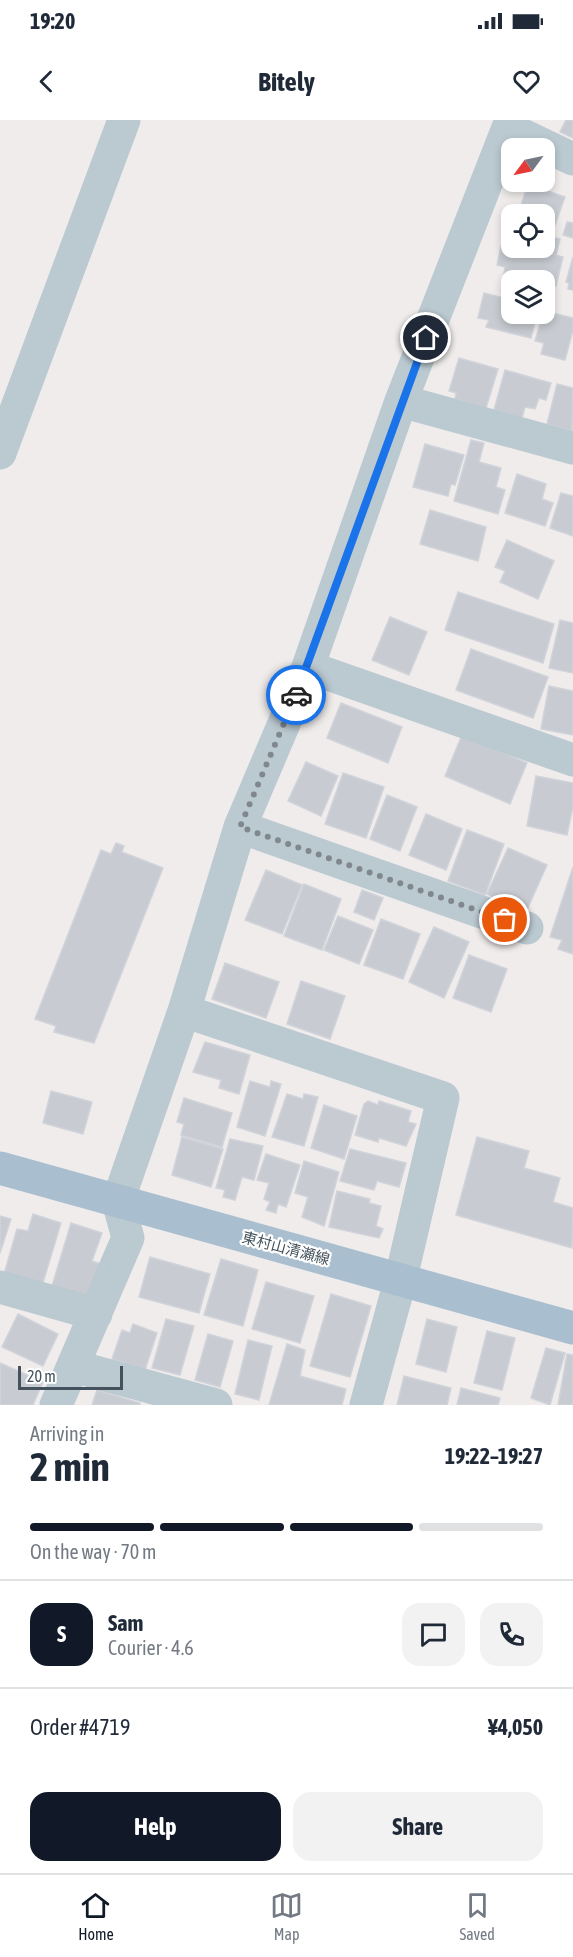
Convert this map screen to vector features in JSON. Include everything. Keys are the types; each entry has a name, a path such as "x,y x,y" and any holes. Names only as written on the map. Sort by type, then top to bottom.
{"main road":[{"name":"東村山清瀬線","path":"0,1168 401,1278 573,1328"}],"street":[{"path":"0,453 124,120"},
{"path":"56,1405 128,1238 118,1202 184,1011 240,827 308,667 401,401 509,124 573,159"},
{"path":"401,401 573,448"},
{"path":"308,667 573,760"},
{"path":"240,827 527,927"},
{"path":"184,1011 443,1098 401,1278 366,1405"},
{"path":"0,1287 96,1314"},
{"path":"73,1366 216,1405"}],"building":[{"path":"566,120 573,120 573,138 560,132"},
{"path":"525,192 551,192 565,197 555,225 555,204 521,204"},
{"path":"567,222 573,223 573,238 563,235"},
{"path":"555,238 560,239 555,255"},
{"path":"501,246 501,258 555,258 555,255 563,257 556,286 555,270 505,270 505,267 497,265"},
{"path":"573,257 573,290 568,289 569,283 566,282"},
{"path":"484,293 501,297 501,324 534,324 531,338 486,327 489,320 478,318"},
{"path":"555,314 573,318 573,330 565,360 541,354 544,343 535,341 540,324 555,324"},
{"path":"459,358 498,369 486,408 455,399 456,393 449,391"},
{"path":"505,370 551,383 546,400 539,398 535,409 525,407 522,418 494,410"},
{"path":"557,384 573,388 572,431 547,424"},
{"path":"471,440 484,443 479,462 501,468 496,487 505,490 498,514 454,501"},
{"path":"425,444 464,455 455,485 451,484 448,496 413,487"},
{"path":"517,474 546,484 542,499 553,503 545,526 505,513"},
{"path":"561,493 573,496 573,536 550,528"},
{"path":"430,510 486,527 478,561 420,544"},
{"path":"507,540 554,561 538,599 500,582 505,571 495,567"},
{"path":"458,592 554,624 543,663 445,630"},
{"path":"390,617 427,632 409,675 372,660"},
{"path":"560,620 573,623 573,673 549,668"},
{"path":"471,649 548,677 533,718 456,690"},
{"path":"549,686 573,691 573,735 541,729"},
{"path":"341,703 402,727 388,763 327,738"},
{"path":"462,735 527,763 510,804 445,776"},
{"path":"306,762 338,776 321,816 288,801"},
{"path":"343,773 384,787 366,838 325,824"},
{"path":"536,776 573,783 573,807 567,835 527,826"},
{"path":"387,795 417,807 400,851 370,839"},
{"path":"426,814 462,829 446,870 409,855"},
{"path":"467,830 504,844 485,895 448,881"},
{"path":"116,843 124,846 122,852 163,868 94,1043 54,1032 56,1026 35,1019 101,850 111,854"},
{"path":"508,848 547,865 526,912 487,894"},
{"path":"573,867 573,954 558,949 562,940 550,937"},
{"path":"266,870 302,885 282,934 245,920"},
{"path":"304,884 341,899 322,950 284,936"},
{"path":"362,890 383,898 374,920 354,912"},
{"path":"338,916 373,930 359,964 324,950"},
{"path":"381,919 420,934 403,979 364,965"},
{"path":"434,927 469,942 444,998 409,982"},
{"path":"469,955 507,969 491,1012 453,998"},
{"path":"225,963 279,982 266,1018 212,999"},
{"path":"301,981 345,996 330,1039 287,1024"},
{"path":"205,1042 250,1055 239,1094 219,1088 221,1080 193,1072"},
{"path":"250,1081 270,1087 271,1081 281,1084 265,1136 237,1127"},
{"path":"51,1091 92,1102 83,1134 43,1123"},
{"path":"287,1094 303,1099 304,1094 318,1097 304,1146 272,1137"},
{"path":"184,1098 232,1113 222,1147 181,1135 184,1124 177,1122"},
{"path":"368,1101 378,1105 379,1101 411,1111 408,1122 416,1124 406,1146 379,1138 378,1142 355,1135 364,1104"},
{"path":"324,1105 357,1116 344,1159 311,1148"},
{"path":"182,1137 223,1149 211,1187 172,1175"},
{"path":"477,1137 529,1151 524,1168 560,1178 553,1202 573,1208 572,1248 456,1215"},
{"path":"230,1139 263,1146 254,1180 242,1177 235,1200 223,1197 225,1190 216,1188"},
{"path":"350,1149 406,1163 399,1187 377,1181 374,1190 340,1181"},
{"path":"266,1154 300,1165 286,1207 278,1204 276,1213 266,1210 270,1202 264,1199 269,1183 257,1180"},
{"path":"304,1161 339,1172 324,1226 302,1217 308,1197 295,1193"},
{"path":"337,1191 370,1199 369,1203 381,1206 376,1226 383,1229 379,1238 329,1227"},
{"path":"33,1214 61,1223 42,1286 4,1274 17,1229 28,1231"},
{"path":"0,1216 11,1219 0,1253"},
{"path":"71,1223 102,1233 92,1261 101,1264 90,1299 52,1286"},
{"path":"150,1257 210,1274 199,1313 139,1297"},
{"path":"221,1259 258,1270 243,1326 204,1315"},
{"path":"266,1282 314,1296 300,1343 252,1329"},
{"path":"331,1294 371,1306 350,1377 310,1366"},
{"path":"18,1314 58,1334 43,1366 2,1347"},
{"path":"166,1319 194,1326 180,1375 152,1368"},
{"path":"427,1319 457,1327 446,1372 416,1364"},
{"path":"133,1324 157,1333 145,1370 112,1359 122,1330 130,1333"},
{"path":"487,1331 515,1338 502,1390 474,1383"},
{"path":"208,1334 233,1341 220,1387 195,1380"},
{"path":"248,1340 272,1346 259,1400 235,1394"},
{"path":"287,1344 305,1350 300,1376 346,1389 342,1405 269,1405"},
{"path":"546,1348 565,1353 550,1405 531,1398"},
{"path":"567,1354 573,1355 573,1405 558,1405"},
{"path":"0,1363 43,1382 33,1405 0,1405"},
{"path":"404,1376 451,1388 447,1405 397,1405"},
{"path":"461,1388 500,1398 498,1405 457,1405"},
{"path":"97,1390 140,1403 140,1405 92,1405"}],"way so far":[{"path":"296,695 240,827 505,920"}],"route":[{"path":"296,695 308,667 401,401 426,338"}]}
